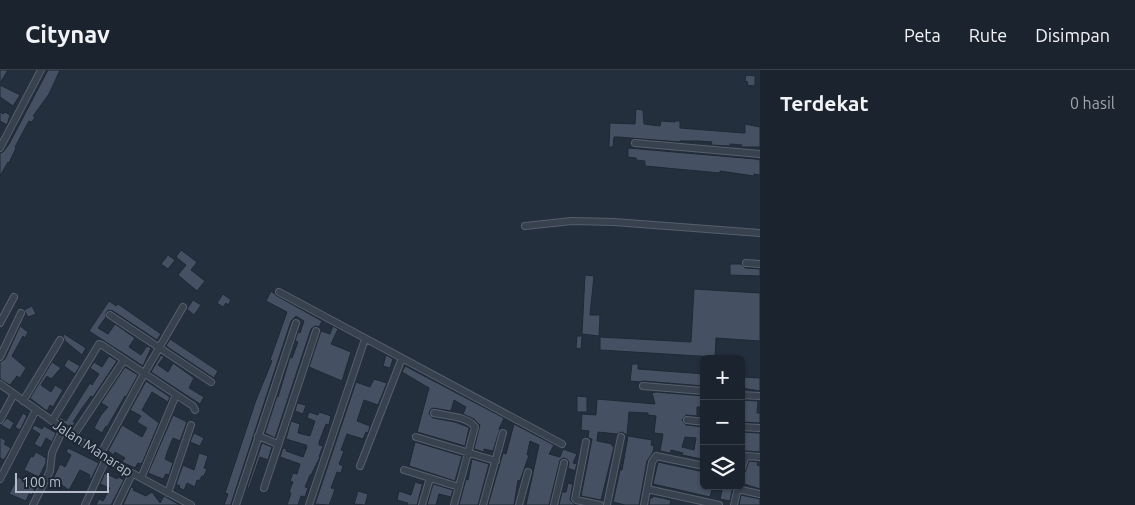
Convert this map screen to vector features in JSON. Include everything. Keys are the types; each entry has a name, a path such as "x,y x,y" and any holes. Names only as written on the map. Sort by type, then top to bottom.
{"street":[{"path":"0,148 42,70"},
{"path":"635,143 760,154"},
{"path":"525,226 572,221 606,222 760,233"},
{"path":"746,263 760,264"},
{"path":"279,292 562,444"},
{"path":"0,323 14,297"},
{"path":"85,505 103,457 144,372 183,307"},
{"path":"0,357 21,313"},
{"path":"110,316 211,382"},
{"path":"236,505 296,324"},
{"path":"264,488 316,331"},
{"path":"309,505 365,339"},
{"path":"23,400 60,340"},
{"path":"52,421 99,344 144,372 193,406 195,410"},
{"path":"360,466 402,358"},
{"path":"73,436 124,360"},
{"name":"Jalan Manarap","path":"1,386 103,457 191,505"},
{"path":"643,386 700,391"},
{"path":"0,420 14,394"},
{"path":"745,394 760,396"},
{"path":"141,478 176,395"},
{"path":"0,479 36,410"},
{"path":"434,413 464,420 475,426 454,505"},
{"path":"687,420 700,422"},
{"path":"168,494 191,425"},
{"path":"745,427 760,428"},
{"path":"33,505 50,471 52,453 63,430"},
{"path":"484,505 503,433"},
{"path":"258,436 278,444"},
{"path":"416,437 496,461"},
{"path":"607,505 621,437"},
{"path":"586,442 575,498 576,500 600,505"},
{"path":"644,505 653,459 656,456 700,465"},
{"path":"745,459 746,456 760,457"},
{"path":"554,505 564,463"},
{"path":"404,470 459,487"},
{"path":"519,505 528,472"},
{"path":"117,505 132,474"},
{"path":"422,505 430,478"},
{"path":"647,489 719,505"},
{"path":"734,505 738,490"},
{"path":"745,490 760,494"}],"building":[{"path":"0,70 8,70 0,83"},
{"path":"48,70 60,70 49,94 33,116 35,117 32,122 29,121 9,163 0,176 0,153 9,144"},
{"path":"746,75 755,76 755,86 747,85 748,82 745,81"},
{"path":"0,85 20,95 13,106 0,97"},
{"path":"636,109 643,110 644,124 660,126 661,121 680,121 680,128 743,133 745,133 745,124 760,127 760,147 741,147 742,145 730,144 730,146 711,145 712,142 699,141 680,142 614,137 613,147 609,147 610,123 635,124"},
{"path":"0,112 10,115 7,125 0,121"},
{"path":"628,148 760,160 760,175 645,166 645,161 628,157"},
{"path":"181,250 197,262 191,270 205,281 197,291 178,275 186,265 176,257"},
{"path":"168,255 175,260 168,269 161,264"},
{"path":"730,264 741,264 745,268 760,269 760,276 730,275"},
{"path":"585,275 594,276 590,315 600,315 599,336 582,334"},
{"path":"694,289 760,293 760,341 716,338 715,355 700,356 600,350 600,337 691,342"},
{"path":"271,291 322,321 319,327 315,326 311,329 275,438 265,433 290,357 292,358 298,342 295,341 298,332 300,333 304,321 296,316 291,321 231,505 224,505 228,494 225,493 256,400 272,361 270,360 287,312 266,301"},
{"path":"223,294 231,300 228,305 226,303 223,307 217,303"},
{"path":"193,300 201,305 194,315 187,309"},
{"path":"109,301 116,306 118,304 161,334 157,340 113,311 108,310 106,313 106,317 98,328 108,334 115,324 135,338 129,347 141,355 147,346 151,348 143,366 89,331"},
{"path":"32,306 36,314 28,317 24,310"},
{"path":"20,326 28,332 25,338 23,336 12,356 26,368 20,378 17,376 10,385 0,379 0,362 5,359"},
{"path":"333,326 338,329 331,344 351,352 342,381 309,367 321,331 330,334"},
{"path":"64,334 86,348 82,355 65,341"},
{"path":"577,336 582,336 581,349 576,348"},
{"path":"170,339 218,371 214,378 166,346"},
{"path":"161,355 164,357 158,365 168,372 173,363 194,378 189,388 204,397 200,404 151,372"},
{"path":"386,355 393,359 390,368 383,366"},
{"path":"109,356 117,361 93,397 91,396 82,408 71,428 59,419 60,417 66,421 90,383 92,385 99,374 90,368 94,362 102,367"},
{"path":"68,359 80,366 75,374 64,366"},
{"path":"52,362 61,368 51,379 47,376 41,385 51,392 55,385 63,390 53,407 50,405 47,411 30,398"},
{"path":"632,364 638,364 638,369 700,374 700,386 630,381"},
{"path":"405,366 504,418 493,451 484,449 484,452 474,449 480,425 474,419 463,414 466,407 454,400 451,411 433,408 429,414 433,418 455,422 468,427 465,446 417,432 429,388 402,372"},
{"path":"125,367 138,375 102,433 94,428 108,407 101,403"},
{"path":"745,377 760,378 760,391 745,389"},
{"path":"374,379 387,383 378,405 364,400 357,421 370,426 368,433 366,432 363,439 347,434 341,450 344,451 339,464 343,466 341,473 337,472 331,488 335,489 329,505 315,504 356,382 370,387"},
{"path":"146,381 170,397 168,402 152,392 142,410 159,423 143,461 141,464 138,463 135,468 122,462 125,458 115,452 114,455 108,451 122,425 142,437 147,428 137,422 141,416 130,410"},
{"path":"656,392 700,396 700,407 697,407 697,416 686,415 682,420 686,425 700,427 700,459 682,455 683,453 671,450 670,453 660,451 663,434 654,433 656,416 648,415 648,413 629,412 627,435 622,432 617,434 598,432 597,441 612,444 614,447 601,500 581,496 592,439 588,438 589,431 581,430 582,414 596,415 597,399 655,404 652,393","holes":["685,437 696,438 694,450 682,447"]},
{"path":"577,396 587,397 587,412 577,412"},
{"path":"745,400 758,401 757,413 760,413 760,423 745,422"},
{"path":"297,403 306,405 303,414 295,411"},
{"path":"309,412 318,415 319,412 331,416 329,425 326,424 319,442 319,445 323,446 320,457 305,487 308,488 305,497 301,496 298,505 287,505 293,482 290,481 293,473 297,474 300,464 280,457 283,448 287,449 286,451 303,457 306,445 286,439 291,421 300,424 298,433 310,436 315,421 307,418"},
{"path":"23,413 27,416 20,430 15,427"},
{"path":"173,415 187,422 180,441 173,438 165,459 173,463 169,475 166,474 163,479 148,473"},
{"path":"7,418 14,423 10,430 1,425"},
{"path":"514,424 554,445 549,454 560,457 563,449 577,454 573,463 577,464 575,471 568,468 569,462 567,459 563,458 560,460 549,505 526,505 539,445 530,441 527,455 529,455 520,481 518,480 514,505 488,505 503,453 506,454"},
{"path":"34,425 42,429 44,426 56,433 52,442 46,438 41,448 34,444 40,434 32,429"},
{"path":"745,432 760,433 760,452 746,451"},
{"path":"194,433 204,438 200,446 190,442"},
{"path":"628,436 652,440 651,445 654,446 653,452 647,461 639,505 625,505 613,502 620,470 622,470"},
{"path":"0,437 6,441 4,444 11,448 4,460 0,458"},
{"path":"415,442 462,456 455,481 409,466"},
{"path":"262,443 272,447 268,460 260,457 249,488 247,488"},
{"path":"68,448 99,463 91,479 89,478 90,475 80,470 69,490 62,485 59,490 50,485 60,464 65,467 71,455 66,452"},
{"path":"36,452 46,458 46,463 39,477 24,470 31,456 33,457"},
{"path":"199,453 208,456 204,468 207,469 204,476 199,481 197,480 195,487 187,483 184,490 179,488 180,486 176,484 183,465 194,470"},
{"path":"472,459 489,464 478,505 459,505 466,479 468,480"},
{"path":"749,461 758,462 757,465 760,466 760,489 745,484 745,472"},
{"path":"658,462 700,471 700,490 712,490 710,497 653,484"},
{"path":"105,473 124,480 111,505 96,505 99,499 103,501 110,488 100,484"},
{"path":"18,477 36,486 32,495 29,494 26,501 9,494"},
{"path":"415,482 422,484 423,482 417,505 407,505 408,503 397,500 399,491 411,495"},
{"path":"573,482 570,500 575,505 559,505 562,492 566,492 568,483 572,484"},
{"path":"433,484 453,490 451,497 439,494 436,505 427,505"},
{"path":"131,487 134,488 133,490 146,496 152,492 160,503 164,496 180,505 123,505"},
{"path":"722,490 732,490 730,501 720,499"},
{"path":"358,491 368,494 365,505 354,504"},
{"path":"741,495 760,499 760,505 739,505"},
{"path":"653,496 671,500 670,505 649,505 650,498"}]}
